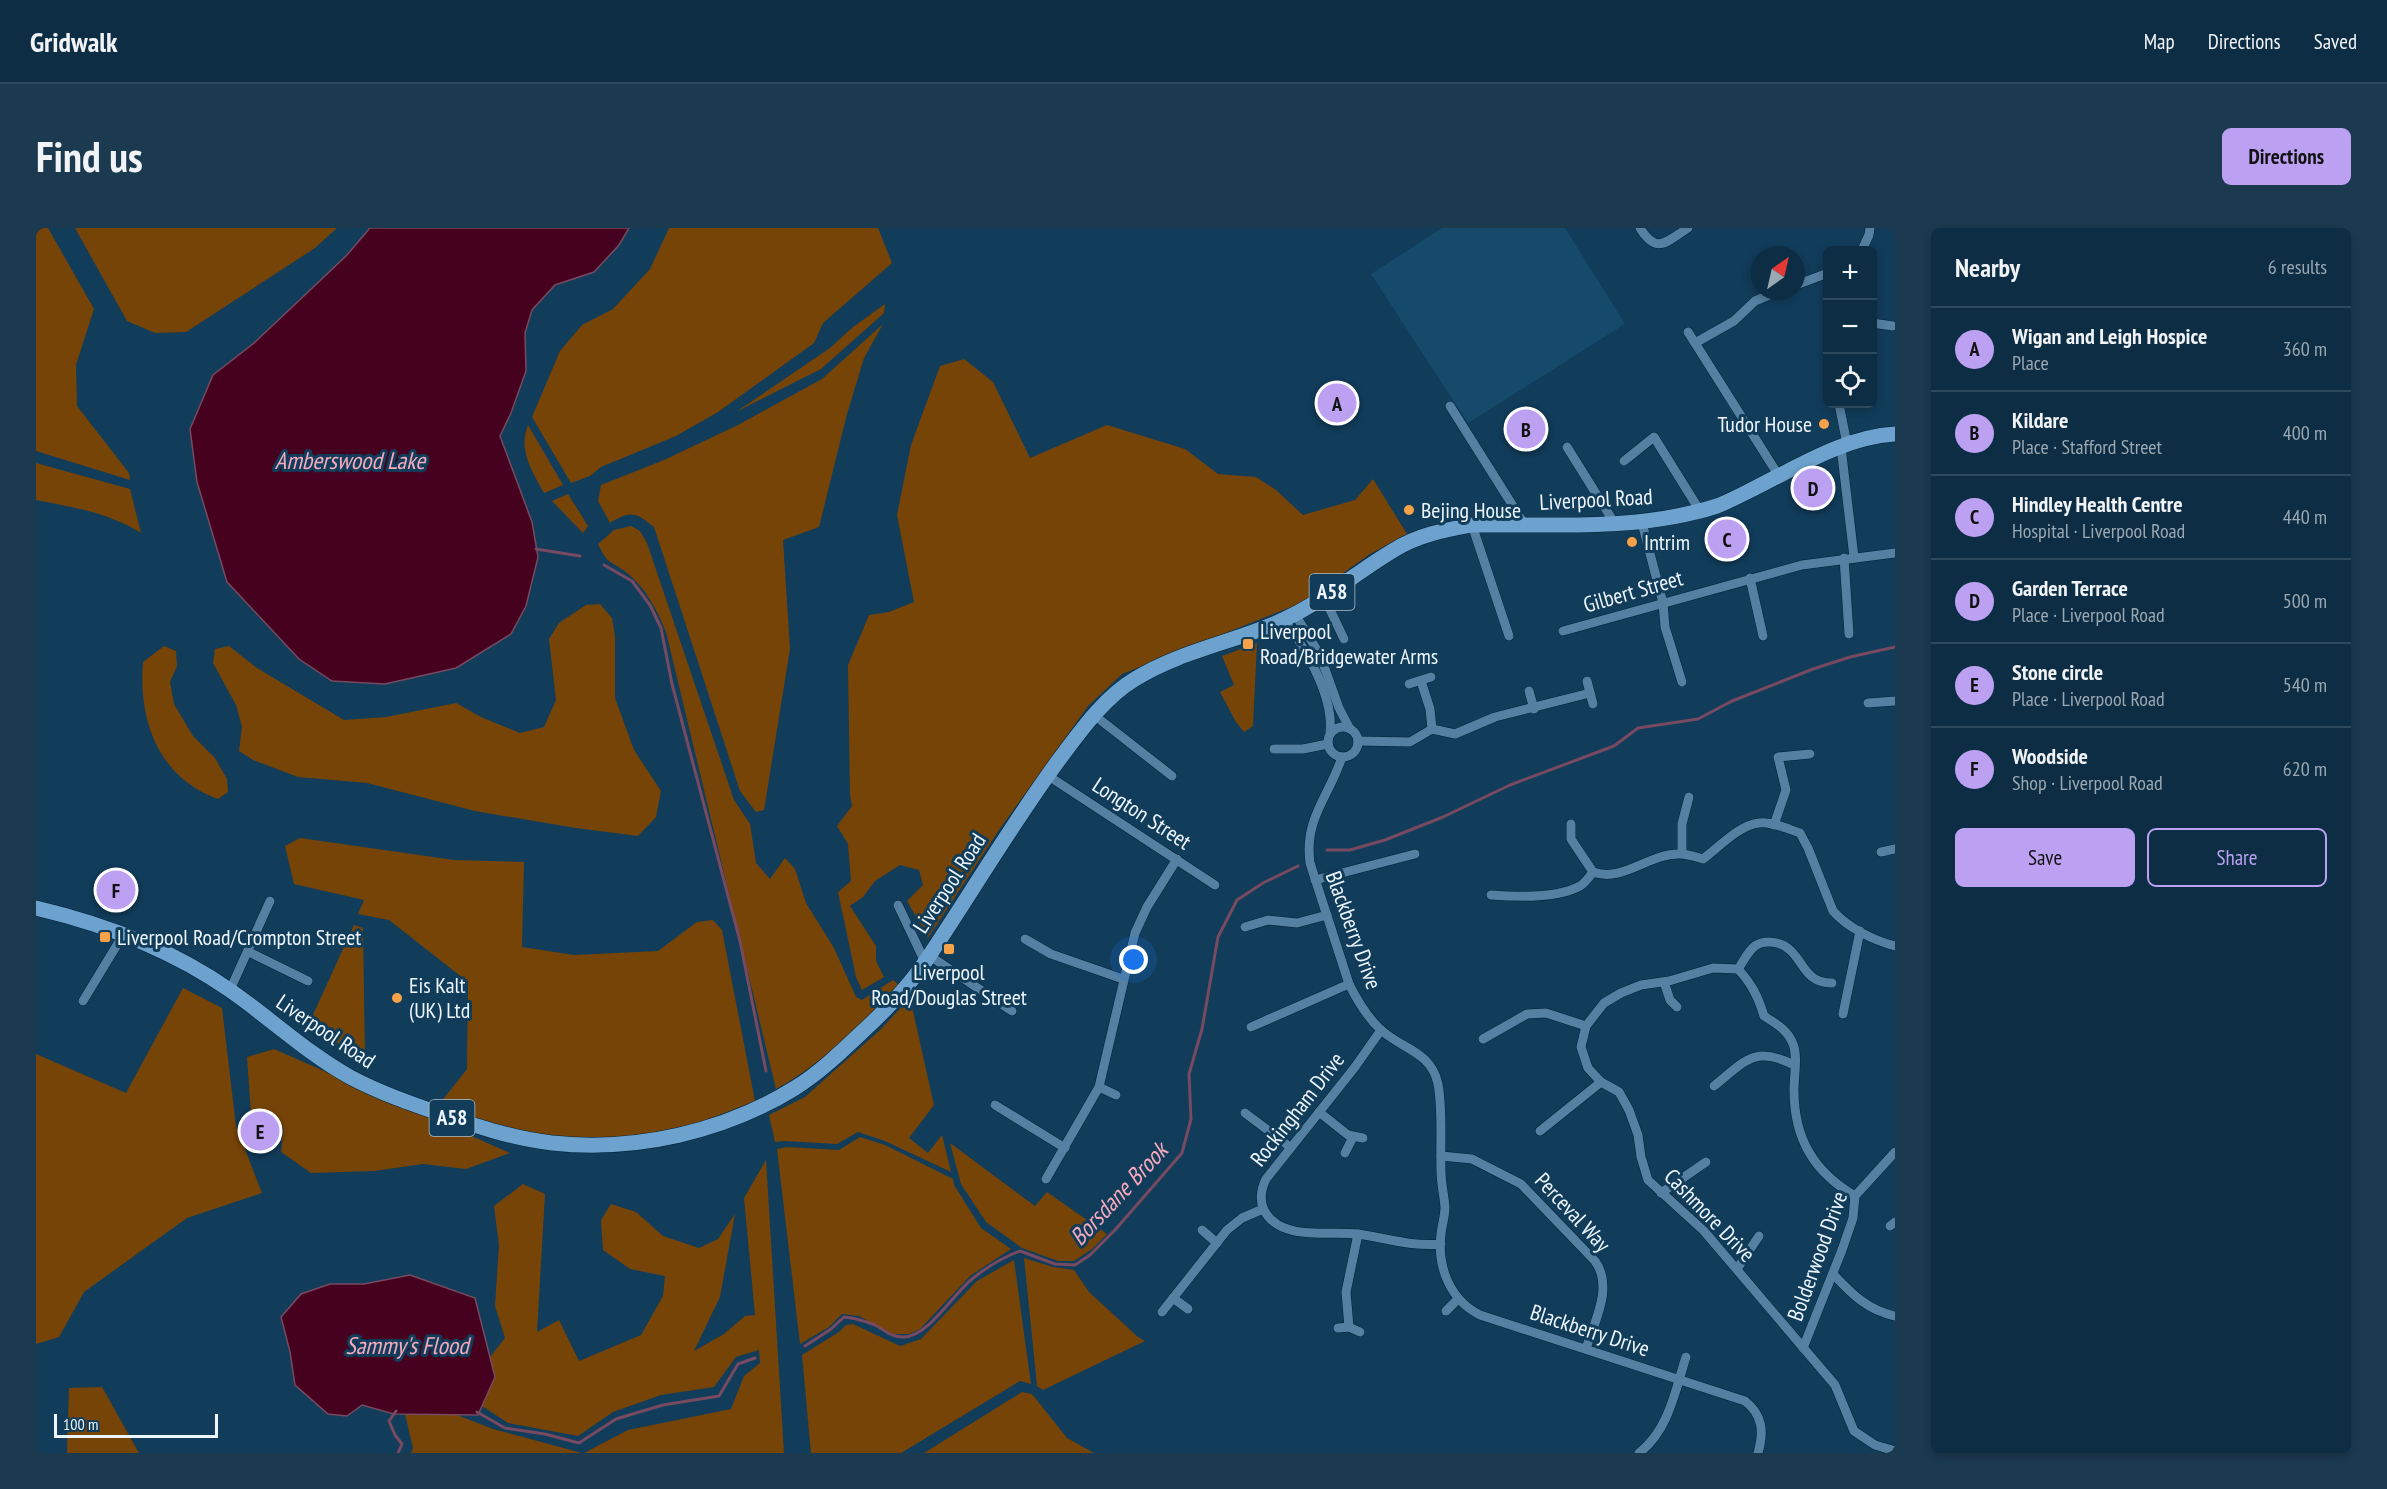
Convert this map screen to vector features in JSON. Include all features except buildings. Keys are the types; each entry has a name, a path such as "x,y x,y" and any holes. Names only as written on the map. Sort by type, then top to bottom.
{"main road":[{"name":"Liverpool Road","path":"36,908 123,935 170,955 231,990 327,1062 391,1096 464,1122 548,1143 593,1145 641,1142 692,1132 742,1114 786,1093 829,1063 881,1014 910,983 928,959 1047,775 1094,715 1122,688 1166,662 1290,617 1395,549 1420,538 1472,525 1642,523 1700,511 1724,504 1844,445 1895,434"}],"street":[{"path":"1640,228 1650,243 1655,245 1667,241 1688,228"},
{"path":"1864,246 1870,228"},
{"path":"1805,282 1823,275"},
{"path":"1695,343 1721,330 1757,300"},
{"path":"1877,324 1894,326"},
{"path":"1688,332 1779,476"},
{"path":"1450,406 1525,525"},
{"path":"1839,408 1854,557"},
{"path":"1624,461 1654,437 1700,511"},
{"path":"1567,447 1615,524"},
{"path":"1642,523 1663,603 1665,627 1682,682"},
{"path":"1472,525 1509,636"},
{"name":"Gilbert Street","path":"1563,631 1802,565 1895,553"},
{"path":"1844,558 1849,634"},
{"path":"1750,578 1763,636"},
{"path":"1324,597 1344,639"},
{"path":"1290,617 1320,655 1339,708 1358,741"},
{"path":"1290,617 1328,706 1330,733 1328,744 1331,752 1342,757 1355,751 1358,741"},
{"path":"1409,684 1431,677"},
{"path":"1421,681 1430,709 1432,729"},
{"path":"1587,681 1593,704"},
{"path":"1528,691 1534,708"},
{"path":"1358,741 1410,742 1432,729 1455,734 1495,717 1590,693"},
{"path":"1868,703 1895,701"},
{"path":"1094,715 1172,776"},
{"path":"1330,733 1337,728 1350,729"},
{"path":"1274,749 1304,749 1328,744"},
{"path":"1774,825 1786,790 1778,757 1810,754"},
{"name":"Blackberry Drive","path":"1342,757 1311,825 1308,849 1315,880 1349,984 1361,1005 1381,1030 1424,1057 1432,1068 1438,1087 1445,1215 1441,1244 1447,1279 1458,1299 1480,1315 1738,1398 1752,1406 1760,1420 1762,1429 1758,1453"},
{"name":"Longton Street","path":"1047,775 1215,885"},
{"path":"1682,853 1682,824 1689,797"},
{"path":"1571,824 1571,839 1593,872 1604,876 1618,874 1663,856 1682,853 1703,859 1742,830 1759,822 1800,833 1816,866 1833,912 1840,920 1860,931 1895,946"},
{"path":"1881,852 1895,849"},
{"path":"1315,880 1415,854"},
{"path":"1046,1179 1099,1087 1130,948 1140,920 1177,859"},
{"path":"1491,895 1530,896 1560,892 1581,886 1593,872"},
{"path":"231,990 270,901"},
{"path":"898,905 928,959 1012,1011"},
{"path":"1245,927 1268,920 1297,923 1327,915"},
{"path":"1843,1014 1860,931"},
{"path":"83,1001 123,935"},
{"path":"1025,939 1051,954 1123,979"},
{"path":"1738,969 1755,946 1772,941 1790,949 1803,969 1820,983 1832,983"},
{"path":"249,952 308,981"},
{"path":"1483,1039 1527,1014 1546,1013 1586,1026 1604,1003 1621,993 1713,968 1738,969 1750,981 1764,1016 1785,1030 1794,1045 1794,1104 1803,1140 1815,1163 1836,1185 1855,1196"},
{"path":"1664,981 1670,1000 1677,1007"},
{"path":"1251,1027 1349,984"},
{"name":"Cashmore Drive","path":"1586,1026 1581,1047 1588,1068 1600,1082 1619,1092 1629,1110 1638,1135 1641,1157 1648,1180 1704,1231 1835,1385 1854,1431 1875,1445 1895,1451"},
{"name":"Rockingham Drive","path":"1263,1209 1261,1198 1263,1185 1381,1030"},
{"path":"1714,1086 1748,1058 1775,1056 1794,1065"},
{"path":"1540,1131 1600,1082"},
{"path":"1099,1087 1116,1095"},
{"path":"995,1105 1065,1148"},
{"path":"1319,1112 1358,1138 1345,1153"},
{"path":"1245,1113 1290,1147"},
{"name":"Bolderwood Drive","path":"1803,1348 1853,1218 1855,1196 1895,1152"},
{"name":"Perceval Way","path":"1441,1156 1472,1159 1521,1184 1595,1261 1604,1280 1604,1292 1586,1350"},
{"path":"1661,1193 1706,1162"},
{"path":"1162,1312 1236,1222 1263,1209 1271,1221 1287,1230 1358,1234 1417,1245 1441,1244"},
{"path":"1202,1230 1217,1243"},
{"path":"1349,1327 1346,1292 1358,1234"},
{"path":"1737,1269 1759,1236"},
{"path":"1833,1274 1858,1301 1880,1313 1895,1316"},
{"name":"Perceval Way","path":"1604,1280 1614,1279"},
{"path":"1173,1298 1188,1309"},
{"path":"1446,1311 1458,1299"},
{"path":"1338,1328 1349,1327 1360,1332"},
{"path":"1639,1453 1653,1440 1664,1424 1686,1357"}],"shaded area":[{"path":"36,228 48,228 94,309 76,365 77,406 129,473 130,480 36,451"},
{"path":"75,228 337,228 315,248 186,332 155,333 127,321"},
{"path":"669,228 878,228 892,263 823,323 814,343 718,412 676,436 601,467 590,476 571,483 532,417 560,351 582,325 613,309 650,269"},
{"path":"1442,228 1565,228 1625,324 1468,423 1371,274"},
{"path":"885,304 884,313 821,369 736,412 830,348 853,327"},
{"path":"883,324 864,358 847,414 819,527 783,540 790,649 764,810 756,812 740,791 654,527 642,518 633,515 623,516 610,523 598,501 601,485 664,460 738,425 822,379"},
{"path":"964,359 993,382 1030,458 1107,425 1185,449 1218,474 1256,477 1276,490 1303,515 1355,500 1373,479 1407,534 1370,554 1301,603 1122,674 1088,706 999,830 928,938 907,901 923,885 919,870 900,865 875,881 863,897 850,906 876,946 876,961 884,977 862,990 856,977 838,892 851,881 848,844 837,826 852,806 848,665 869,615 889,612 914,602 897,515 911,445 940,366"},
{"path":"528,425 563,485 544,493 531,468 526,452 525,434"},
{"path":"36,463 130,489 141,533 117,520 77,508 36,500"},
{"path":"568,494 588,526 583,533 552,501"},
{"path":"631,526 640,531 647,543 734,800 750,824 756,863 770,879 785,858 795,869 806,903 834,948 856,997 862,1000 893,980 899,985 842,1042 808,1069 776,1089 666,632 645,592 634,579 607,559 598,544 614,530"},
{"path":"600,604 612,618 615,636 615,698 634,750 661,791 656,817 638,836 475,811 367,783 298,777 253,760 239,751 242,727 236,705 213,663 215,649 229,646 257,668 344,720 386,717 456,703 481,717 520,733 544,727 556,700 549,639 559,623 586,605"},
{"path":"1257,643 1253,726 1244,732 1220,692 1234,685 1222,656"},
{"path":"164,646 176,651 177,666 170,682 174,704 193,736 215,758 227,779 228,792 218,799 198,790 181,777 156,745 149,726 142,684 143,662"},
{"path":"300,838 454,860 524,862 522,947 574,955 658,951 697,922 713,920 722,930 755,1101 696,1124 634,1140 557,1139 486,1122 441,1102 467,1069 468,982 389,920 358,914 364,900 294,884 285,846"},
{"path":"354,925 363,928 365,1057 307,1028"},
{"path":"183,988 222,1008 236,1126 262,1193 187,1218 84,1292 59,1337 36,1344 36,1054 126,1093"},
{"path":"910,998 934,1105 909,1138 928,1153 942,1135 951,1172 885,1141 858,1132 837,1144 775,1142 769,1115 805,1097 880,1030"},
{"path":"274,1049 510,1153 466,1169 423,1164 374,1171 311,1173 281,1152 283,1128 251,1113 247,1057"},
{"path":"860,1137 885,1145 953,1179 954,1185 981,1228 1011,1249 970,1276 920,1329 909,1334 893,1334 859,1316 842,1314 829,1327 800,1344 777,1149 786,1147 839,1150"},
{"path":"950,1143 1035,1206 1047,1192 1107,1234 1092,1249 1074,1261 1058,1261 1022,1248 986,1222 961,1184"},
{"path":"766,1160 784,1453 584,1453 628,1430 731,1409 744,1376 760,1363 759,1350 736,1357 714,1387 661,1395 613,1412 578,1436 508,1423 482,1406 495,1377 490,1357 505,1338 495,1306 499,1245 494,1206 523,1184 545,1194 537,1332 559,1320 579,1361 641,1335 663,1296 665,1276 630,1269 603,1250 601,1220 611,1204 636,1212 663,1236 699,1248 718,1239 735,1214 720,1297 694,1351 724,1334 745,1316 755,1315 744,1198"},
{"path":"1024,1258 1053,1267 1074,1270 1089,1292 1145,1341 1043,1390 1037,1386"},
{"path":"1014,1260 1031,1384 1020,1381 901,1453 811,1453 802,1355 839,1332 846,1325 853,1324 900,1346 921,1339 977,1281"},
{"path":"102,1387 139,1453 67,1453 69,1388"},
{"path":"1022,1392 1032,1394 1067,1438 1094,1453 924,1453"},
{"path":"405,1414 457,1415 493,1429 582,1453 411,1453 413,1448"}],"water":[{"name":"Amberswood Lake","path":"370,228 629,228 619,245 594,272 555,285 532,310 525,333 526,371 500,436 532,522 538,557 526,606 511,634 456,668 385,684 332,681 299,659 227,582 197,482 190,429 213,375 254,343 346,256"},
{"name":"Sammy's Flood","path":"410,1275 475,1298 495,1377 478,1415 394,1414 362,1405 347,1416 328,1414 295,1385 281,1317 301,1294 330,1284 364,1284"}],"waterway":[{"path":"536,549 580,556"},
{"path":"604,565 632,581 650,605 661,628 672,684 740,941 766,1071"},
{"path":"1327,850 1350,850 1385,840 1443,817 1510,785 1614,746 1638,728 1698,719 1732,701 1813,669 1850,657 1895,647"},
{"name":"Borsdane Brook","path":"805,1346 831,1329 844,1317 875,1325 896,1336 913,1335 931,1322 983,1270 1020,1251 1055,1264 1075,1265 1090,1255 1115,1230 1182,1153 1191,1119 1189,1074 1202,1029 1218,937 1237,900 1263,883 1298,866"},
{"name":"Borsdane Brook","path":"477,1412 505,1428 545,1434 579,1443 616,1419 663,1405 719,1396 738,1364 755,1358"},
{"name":"Borsdane Brook","path":"396,1411 389,1421 402,1444 398,1453"}],"place":[{"name":"Wigan and Leigh Hospice","path":"1337,403"},
{"name":"Tudor House","path":"1824,424"},
{"name":"Kildare","path":"1526,429"},
{"name":"Garden Terrace","path":"1813,488"},
{"name":"Bejing House","path":"1409,510"},
{"name":"Hindley Health Centre","path":"1727,539"},
{"name":"Intrim","path":"1632,542"},
{"name":"Liverpool Road/Bridgewater Arms","path":"1248,644"},
{"name":"Woodside","path":"116,890"},
{"name":"Liverpool Road/Crompton Street","path":"105,937"},
{"name":"Liverpool Road/Douglas Street","path":"949,949"},
{"name":"Eis Kalt (UK) Ltd","path":"397,998"},
{"name":"Stone circle","path":"260,1131"}]}
